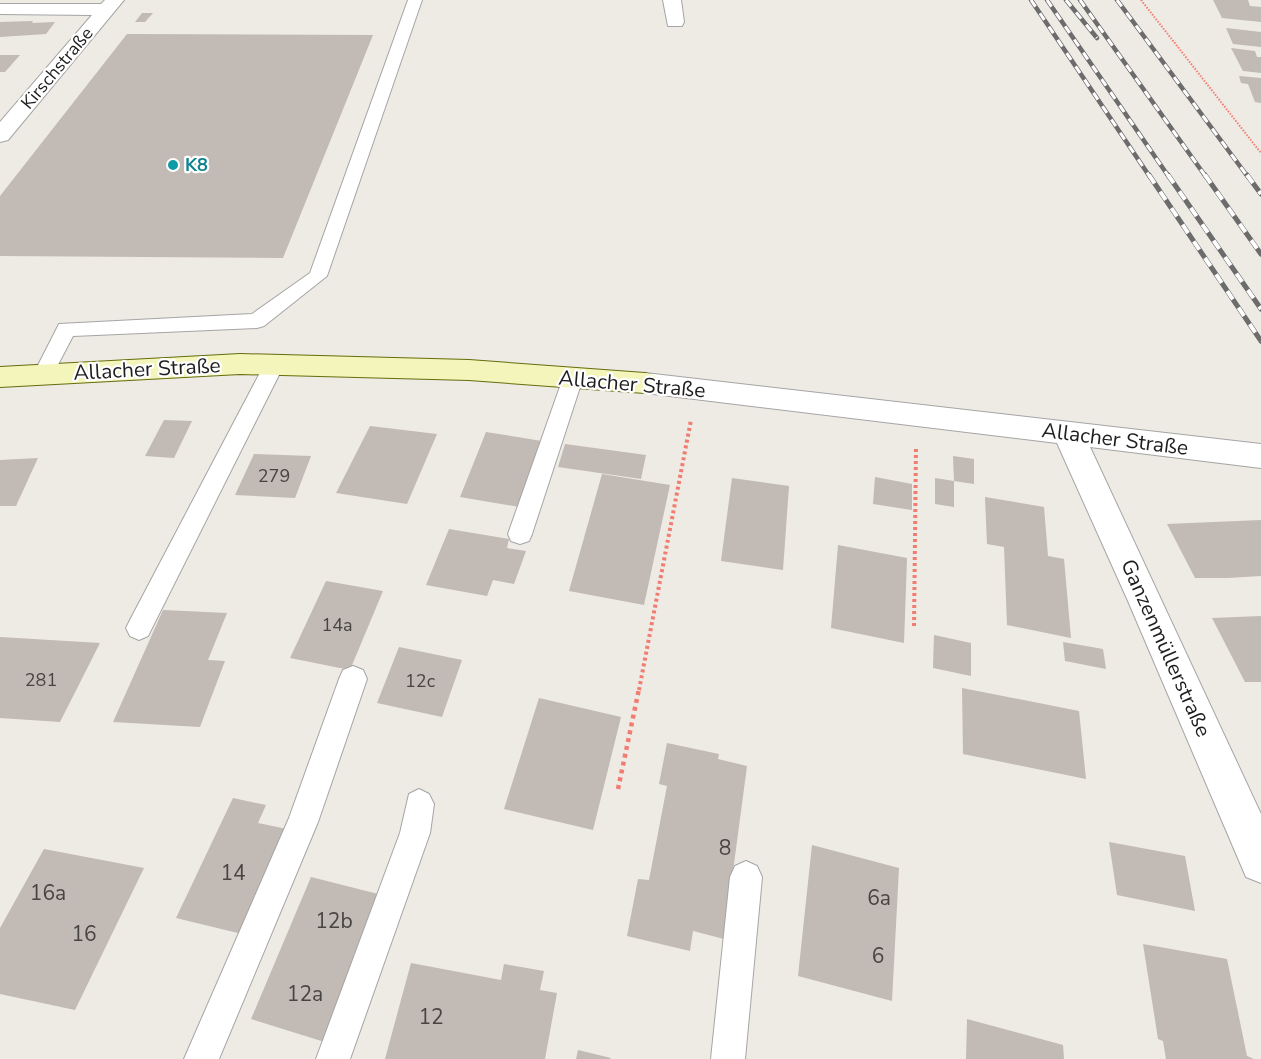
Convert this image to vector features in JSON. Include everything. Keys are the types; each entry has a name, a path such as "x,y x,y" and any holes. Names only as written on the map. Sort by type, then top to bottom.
{"street":[{"path":"672,0 675,22"},
{"path":"0,9 111,5"},
{"name":"Kirschstraße","path":"0,135 111,5"},
{"name":"Allacher Straße","path":"0,377 240,364 470,370 645,383 1261,456"},
{"name":"Ganzenmüllerstraße","path":"1068,434 1146,600 1261,862"}],"lane":[{"path":"43,375 66,329 257,321 318,276 415,0"},
{"path":"138,628 274,365"},
{"path":"520,534 573,378"},
{"path":"201,1059 303,822 353,679"},
{"path":"333,1059 415,833 419,804"},
{"path":"728,1059 746,877"}],"path":[{"path":"1141,0 1261,153"},
{"path":"618,789 660,590 696,389"},
{"path":"914,626 917,416"}],"building":[{"path":"1213,0 1248,0 1250,6 1261,7 1261,22 1222,18"},
{"path":"142,13 153,13 145,22 135,22"},
{"path":"0,22 55,22 46,34 0,37"},
{"path":"1226,28 1261,32 1261,47 1233,44"},
{"name":"K8","path":"127,34 373,35 283,258 0,256 0,196"},
{"path":"1231,48 1255,51 1257,57 1261,57 1261,73 1243,71"},
{"path":"0,55 20,55 5,72 0,72"},
{"path":"1239,76 1261,78 1261,103 1255,102 1248,84 1241,83"},
{"path":"164,420 192,421 174,458 145,456"},
{"path":"370,426 437,434 407,504 336,493"},
{"path":"486,432 548,442 525,508 460,497"},
{"path":"565,444 646,455 641,479 558,467"},
{"path":"254,454 311,456 295,498 235,495"},
{"path":"953,456 974,459 974,484 954,481"},
{"path":"38,458 16,506 0,506 0,460"},
{"path":"602,474 670,485 644,605 569,591"},
{"path":"875,477 912,484 912,510 873,504"},
{"path":"732,478 789,486 783,570 721,561"},
{"path":"935,478 954,481 954,507 935,504"},
{"path":"985,497 1044,507 1048,556 1064,559 1071,638 1007,625 1004,547 987,544"},
{"path":"1261,520 1261,576 1228,578 1195,578 1167,524"},
{"path":"449,529 509,539 507,548 526,551 514,584 493,580 487,596 426,585"},
{"path":"838,545 907,558 904,643 831,628"},
{"path":"326,581 383,591 350,670 290,658"},
{"path":"163,610 227,613 208,660 225,661 200,727 113,722"},
{"path":"1261,616 1261,682 1245,682 1212,618"},
{"path":"934,635 971,643 971,676 933,668"},
{"path":"0,637 100,643 60,722 0,718"},
{"path":"1063,642 1103,649 1106,669 1065,661"},
{"path":"399,647 462,660 442,717 377,703"},
{"path":"962,688 1079,711 1086,779 963,754"},
{"path":"539,698 621,717 593,830 504,809"},
{"path":"667,743 719,754 718,759 747,766 724,939 693,931 690,951 627,936 638,879 649,880 667,786 659,784"},
{"path":"233,798 266,805 258,823 287,829 242,934 176,918"},
{"path":"1109,842 1185,856 1195,911 1117,895"},
{"path":"812,845 899,868 892,1001 798,976"},
{"path":"44,849 144,868 75,1010 0,994 0,928"},
{"path":"311,877 386,896 331,1044 251,1019"},
{"path":"1143,944 1227,959 1247,1056 1254,1059 1166,1059 1163,1041 1158,1039"},
{"path":"411,963 501,980 504,964 544,971 540,990 557,993 545,1059 385,1059"},
{"path":"967,1019 1063,1045 1064,1059 966,1059"},
{"path":"578,1050 611,1058 576,1059"}],"railway":[{"path":"1031,0 1150,177"},
{"path":"1047,0 1169,177"},
{"path":"1066,0 1097,38"},
{"path":"1080,0 1206,177"},
{"path":"1117,0 1248,177"},
{"path":"1149,175 1261,341"},
{"path":"1168,175 1261,309"},
{"path":"1205,175 1261,254"},
{"path":"1247,175 1261,194"}],"place":[{"name":"K8","path":"173,165"}]}
